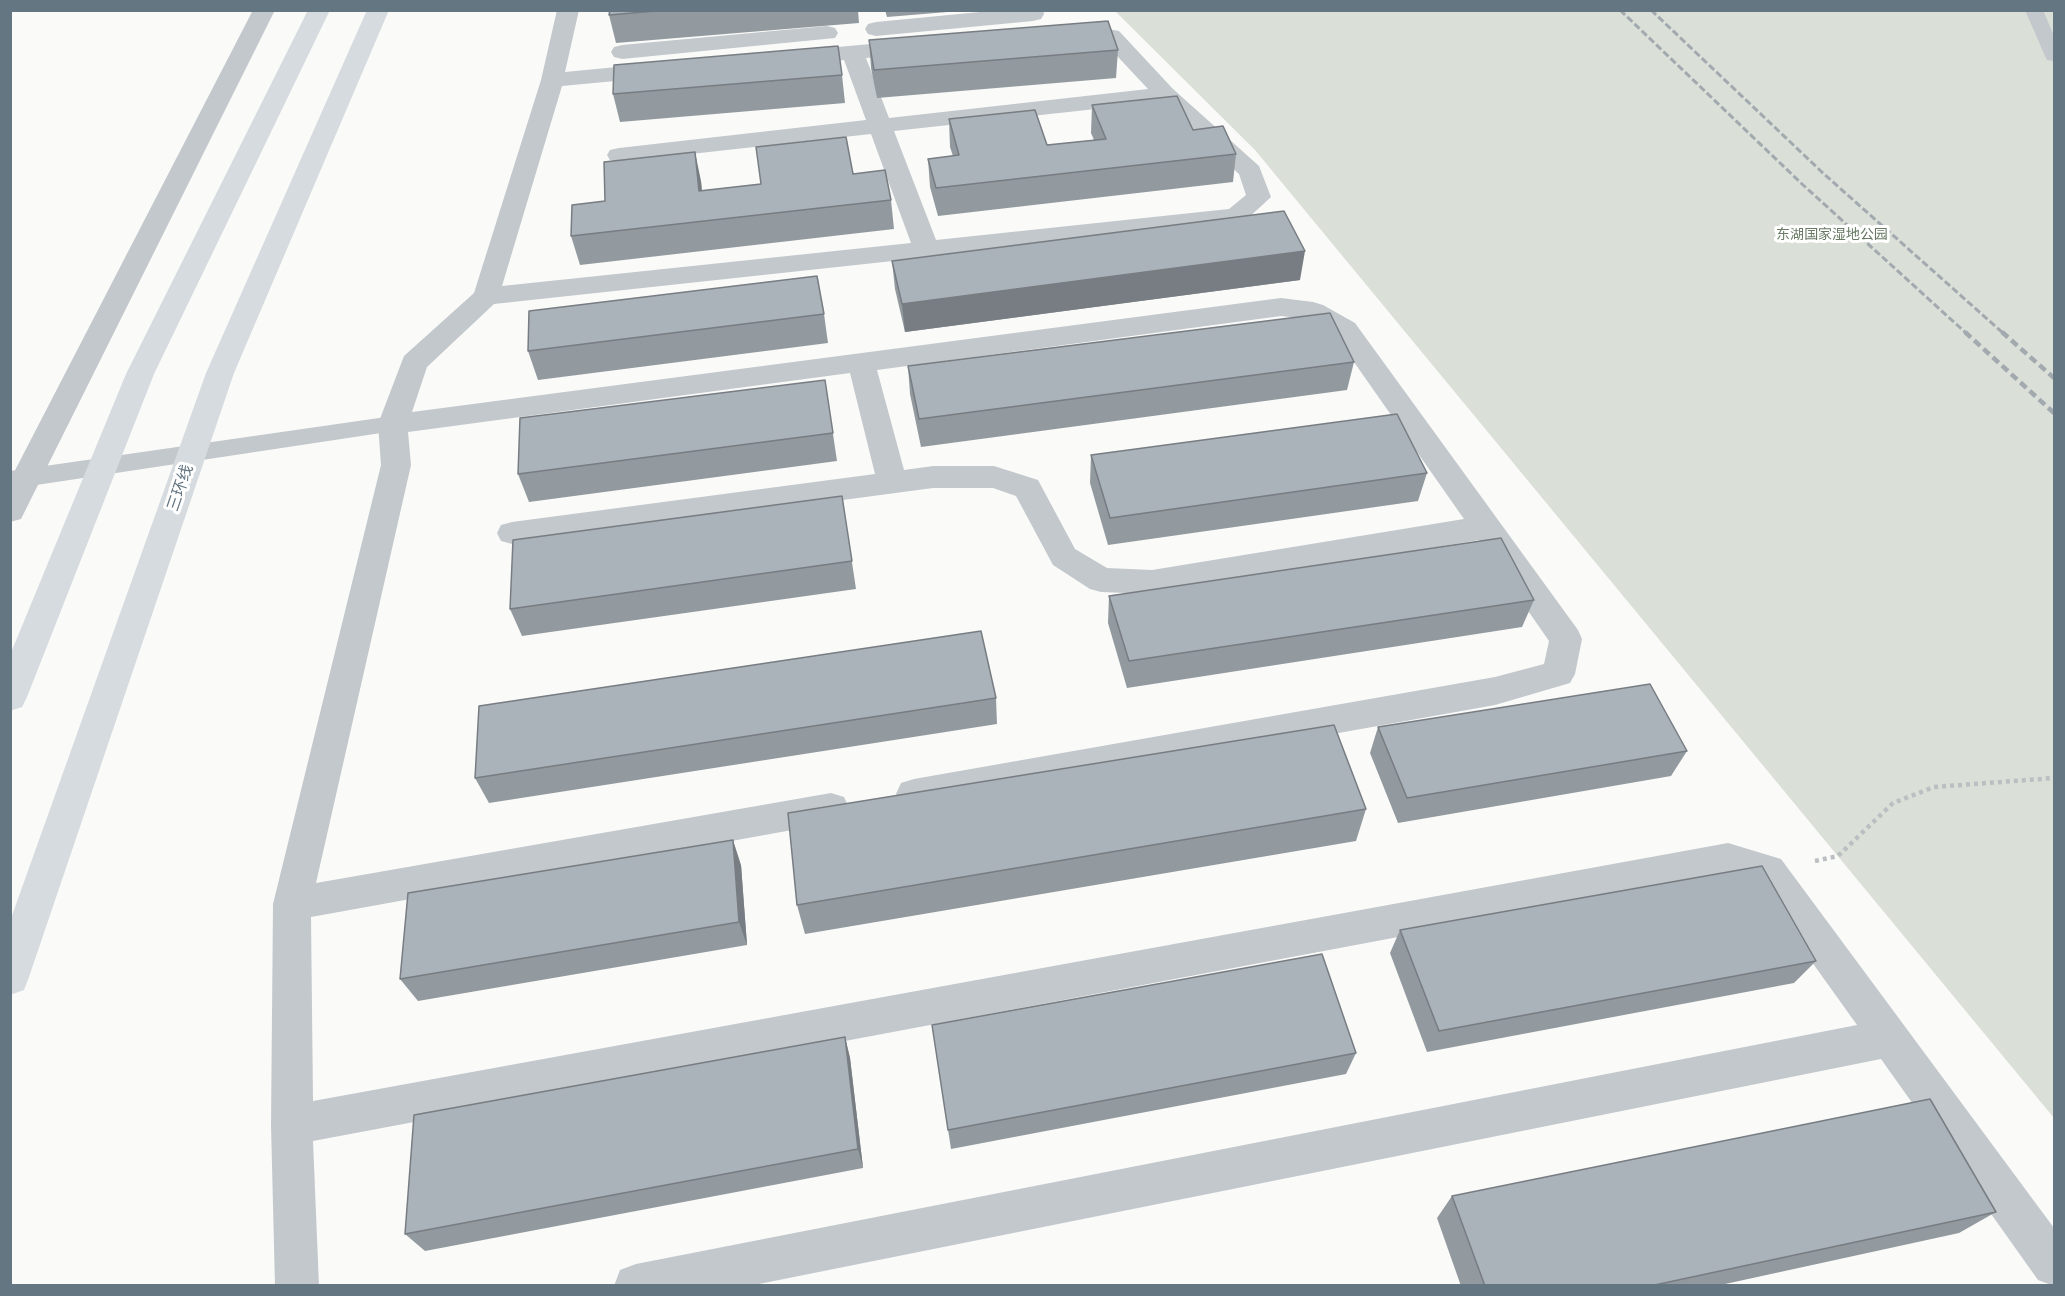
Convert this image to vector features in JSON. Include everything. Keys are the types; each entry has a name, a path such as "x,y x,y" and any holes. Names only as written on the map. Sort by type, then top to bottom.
{"highway":[{"path":"10,697 140,374 320,10"},
{"name":"三环线","path":"10,977 220,373 378,10"}],"street":[{"path":"10,511 19,479 264,10"},
{"path":"297,1286 292,1125 292,904 396,465 393,424 414,363 486,296 563,65 568,10"},
{"path":"605,54 850,38 1033,14 1032,10"},
{"path":"486,296 1236,216 1259,197 1250,171 1165,94 1111,36 1086,32 1051,35"},
{"path":"850,38 926,249"},
{"path":"772,60 850,38 934,46"},
{"path":"563,65 737,63"},
{"path":"619,155 1165,94"},
{"path":"292,904 1495,691 1558,674 1566,639 1345,329 1313,311 1281,307 393,424"},
{"path":"861,362 892,482"},
{"path":"512,533 933,477 994,477 1027,488 1064,557 1101,580 1152,582 1486,527"},
{"path":"292,1125 1728,859 1768,871 2055,1264"},
{"path":"636,1286 1890,1038"}],"lane":[{"path":"2034,10 2055,56"},
{"path":"19,479 393,424"}],"path":[{"path":"1768,871 1838,856 1893,803 1934,787 2055,778"}],"green space":[{"name":"东湖国家湿地公园","path":"1115,11 2054,11 2054,1118 1255,150"}],"building":[{"path":"610,10 667,10 609,15"},
{"path":"1108,21 1118,50 874,70 869,40"},
{"path":"838,46 842,75 613,94 614,65"},
{"path":"1177,96 1193,130 1223,126 1236,154 936,188 928,159 959,155 949,119 1035,110 1047,145 1106,139 1092,105"},
{"path":"846,137 853,174 885,170 891,200 571,236 572,205 605,201 604,162 695,152 699,191 761,184 756,147"},
{"path":"1284,211 1305,251 902,304 892,261"},
{"path":"817,276 824,314 528,351 529,311"},
{"path":"1330,313 1354,362 919,419 908,366"},
{"path":"825,380 833,433 518,474 520,418"},
{"path":"1397,414 1427,473 1110,518 1091,455"},
{"path":"842,496 852,561 510,609 513,540"},
{"path":"1501,538 1534,600 1129,661 1109,596"},
{"path":"981,631 996,698 475,778 479,706"},
{"path":"1650,684 1687,751 1407,798 1378,727"},
{"path":"1334,725 1366,809 797,905 788,813"},
{"path":"733,840 739,922 400,979 408,893"},
{"path":"1762,866 1816,961 1439,1031 1400,930"},
{"path":"1322,954 1356,1053 948,1130 932,1025"},
{"path":"845,1037 858,1149 405,1234 414,1115"},
{"path":"1930,1099 1996,1212 1650,1286 1485,1286 1452,1196"}],"railway":[{"path":"1620,10 1802,184 1966,333"},
{"path":"1651,10 1824,174 2003,333"},
{"path":"1965,332 2054,413"},
{"path":"2002,332 2054,378"}]}
